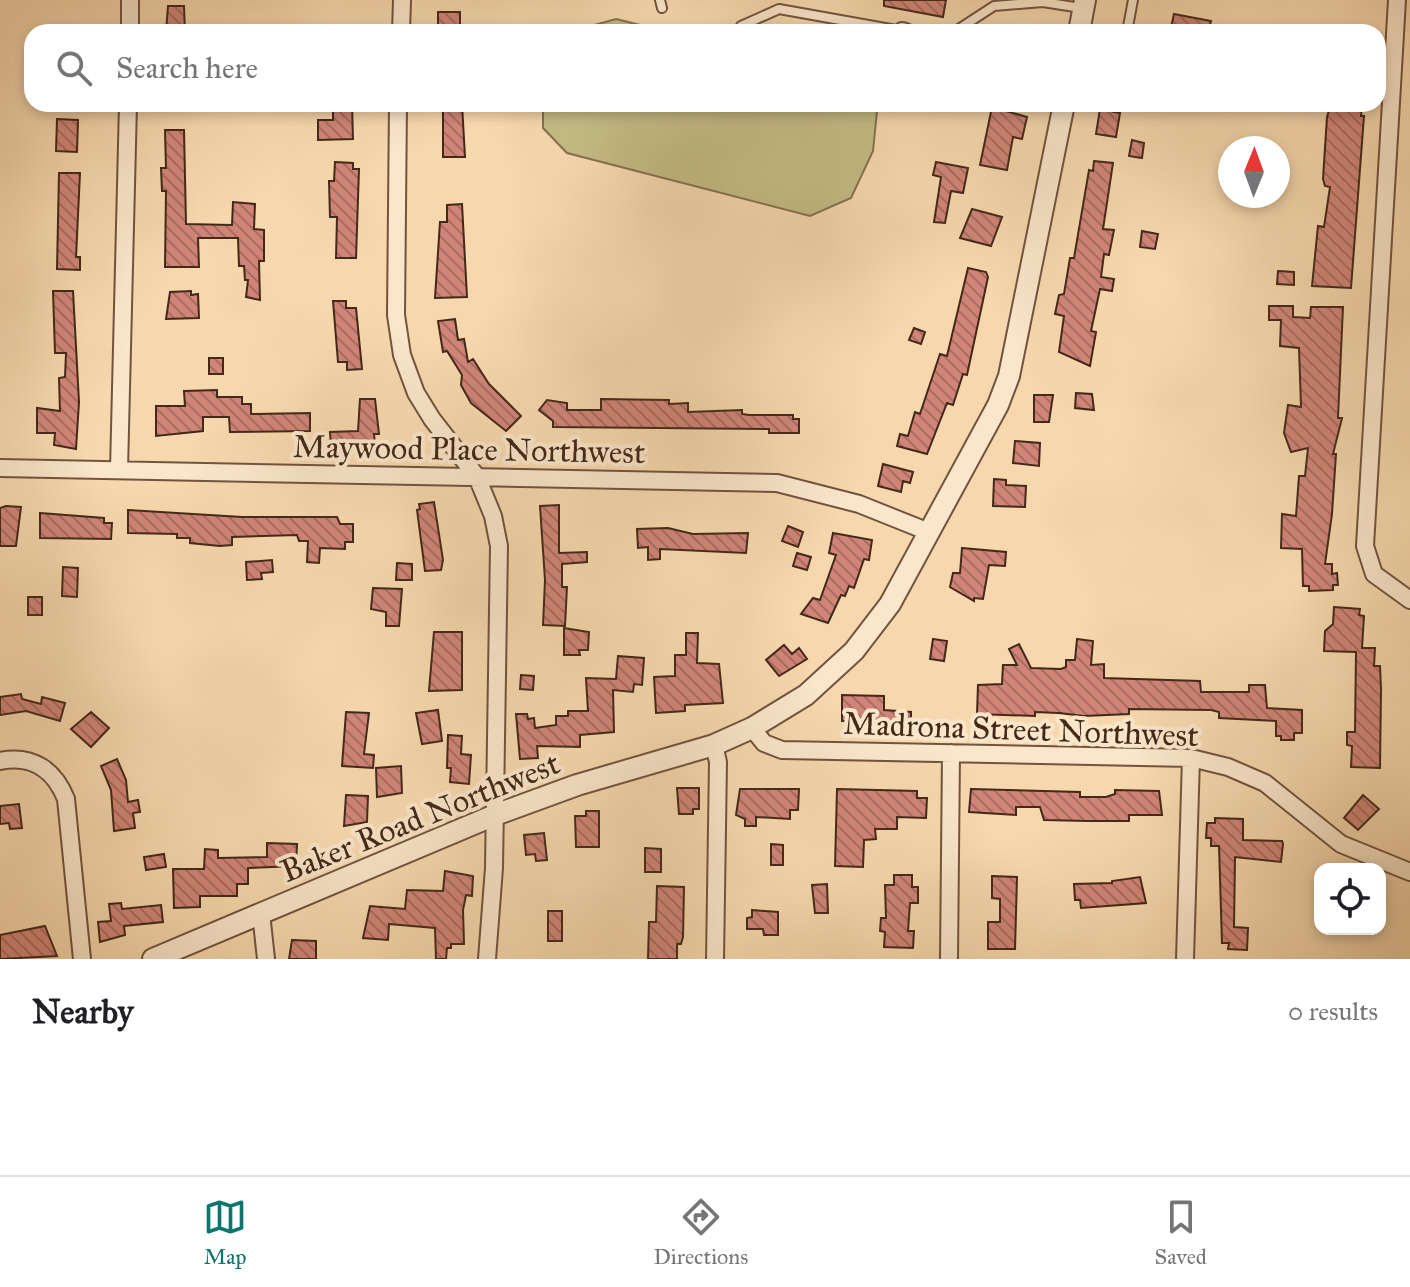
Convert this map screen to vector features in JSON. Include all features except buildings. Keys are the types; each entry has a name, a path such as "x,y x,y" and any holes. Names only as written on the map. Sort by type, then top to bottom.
{"street":[{"path":"130,0 130,24"},
{"path":"401,24 402,0"},
{"path":"1397,0 1365,546 1374,574 1410,600"},
{"path":"1080,24 1084,4"},
{"path":"119,470 128,112"},
{"path":"398,112 396,315 402,355 416,393 477,477 493,516 499,546 495,815 487,959"},
{"name":"Baker Road Northwest","path":"153,959 495,815 577,785 714,745 752,728 806,695 854,651 890,604 1009,376 1062,112"},
{"name":"Maywood Place Northwest","path":"0,468 777,483 859,504 929,532"},
{"name":"Madrona Street Northwest","path":"752,728 764,743 782,750 1191,758 1228,767 1265,783 1341,844 1410,872"},
{"path":"714,745 718,762 715,959"},
{"path":"949,959 951,753"},
{"path":"1185,959 1191,758"},
{"path":"0,761 30,761 45,767 59,781 66,799 82,959"},
{"path":"261,913 266,959"}],"lane":[{"path":"1128,24 1133,0"},
{"path":"966,24 994,6 1043,2 1084,4"},
{"path":"745,24 779,9 862,24"}],"shaded area":[{"path":"616,19 636,24 598,24"},
{"path":"543,112 877,112 873,151 851,198 810,216 567,153 543,128"}]}
